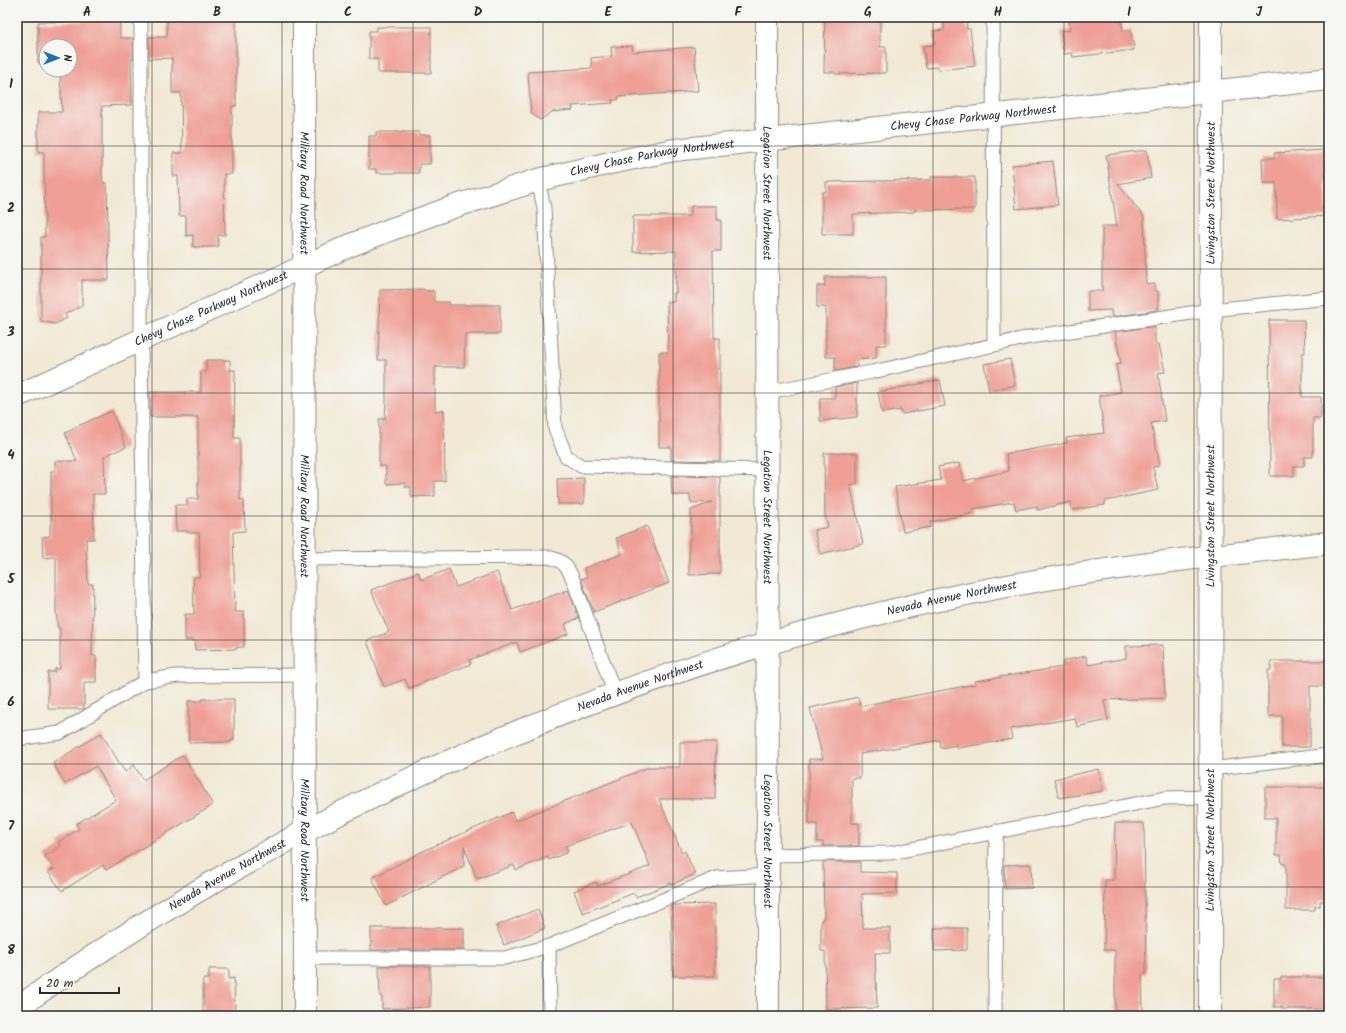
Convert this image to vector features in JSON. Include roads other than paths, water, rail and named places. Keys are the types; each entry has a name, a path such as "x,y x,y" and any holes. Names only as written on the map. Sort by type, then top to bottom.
{"street":[{"name":"Military Road Northwest","path":"304,17 303,268 305,1016"},
{"name":"Legation Street Northwest","path":"767,17 769,644 768,1016"},
{"name":"Livingston Street Northwest","path":"1210,1016 1212,17"},
{"name":"Chevy Chase Parkway Northwest","path":"17,396 351,245 459,204 538,180 674,150 1329,79"},
{"name":"Nevada Avenue Northwest","path":"17,1008 168,908 379,793 455,758 533,725 615,694 691,668 769,644 855,620 970,593 1093,571 1329,543"}],"lane":[{"path":"140,17 141,340 145,681"},
{"path":"993,17 994,345"},
{"path":"538,180 544,208 555,428 566,456 581,466 768,470"},
{"path":"768,392 1030,337 1211,310 1329,298"},
{"path":"304,559 548,556 559,559 565,563 572,577 615,694"},
{"path":"17,739 60,733 145,681 177,676 304,675"},
{"path":"1210,769 1329,755"},
{"path":"305,958 505,958 550,946 717,878 768,865 891,853 1165,798 1210,797"},
{"path":"995,1016 996,831"},
{"path":"550,946 550,1016"}]}
